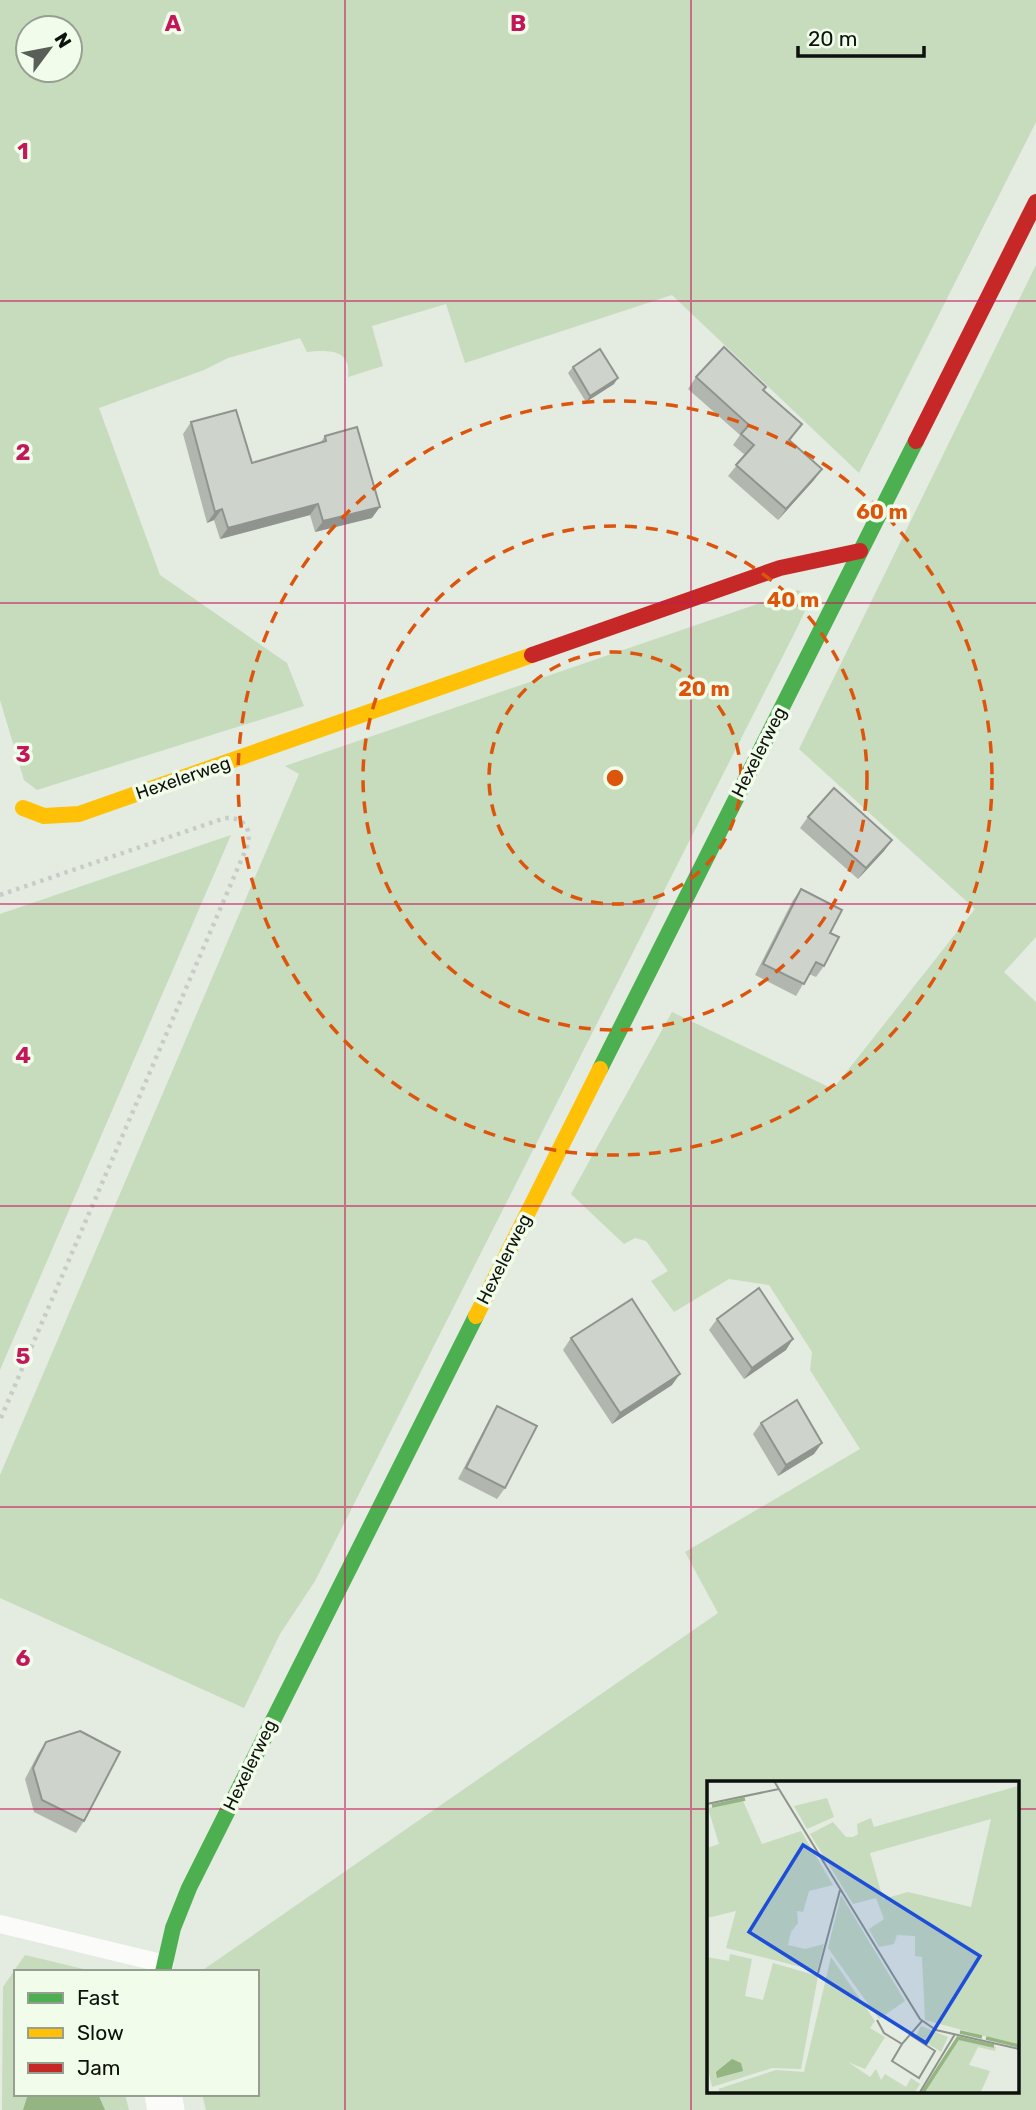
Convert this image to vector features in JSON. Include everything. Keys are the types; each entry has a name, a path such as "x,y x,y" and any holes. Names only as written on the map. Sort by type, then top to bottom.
{"street":[{"name":"Hexelerweg","path":"164,1968 173,1928 195,1875 1036,202"},
{"name":"Hexelerweg","path":"23,808 44,817 79,814 780,568 860,551"}],"lane":[{"path":"0,1924 164,1968"}],"path":[{"path":"0,895 225,818 236,817 245,823 249,830 246,849 0,1420"}],"shaded area":[{"path":"0,0 1036,0 1036,122 859,473 672,295 465,363 446,304 372,326 383,366 348,377 346,361 342,356 323,351 307,352 300,338 228,358 204,370 99,408 160,575 287,663 304,706 37,790 24,780 0,700"},
{"path":"1036,265 1036,937 1004,972 1036,1002 1036,2110 206,2110 202,2096 259,2096 259,1970 203,1970 718,1613 685,1552 860,1449 810,1370 812,1352 769,1285 729,1279 674,1312 651,1281 668,1271 646,1241 635,1238 624,1244 571,1194 672,1012 833,1089 975,909 799,749"},
{"path":"798,590 811,598 798,626 315,1581 280,1634 244,1708 0,1598 0,1475 299,774 285,766"},
{"path":"231,835 0,1370 0,914"},
{"path":"25,1955 88,1970 15,1970"},
{"path":"14,1971 14,2096 126,2096 129,2110 2,2110 3,1987"},
{"path":"27,2096 99,2096 105,2110 23,2110"}],"building":[{"path":"724,347 766,387 763,390 802,424 789,440 822,469 786,509 736,465 754,445 741,434 749,425 696,377"},
{"path":"600,349 618,378 590,396 573,367"},
{"path":"236,410 252,463 326,441 325,436 357,427 380,507 323,521 318,504 228,528 222,509 215,512 191,422"},
{"path":"834,788 892,840 866,868 808,817"},
{"path":"801,889 842,910 830,933 839,937 824,966 816,962 804,984 763,964"},
{"path":"759,1288 793,1339 752,1368 717,1319"},
{"path":"632,1299 680,1374 620,1413 571,1338"},
{"path":"797,1400 822,1443 786,1465 761,1423"},
{"path":"497,1406 537,1426 505,1488 466,1468"},
{"path":"80,1731 120,1752 84,1821 42,1800 33,1768 46,1742"}],"traffic: fast":[{"path":"600,1069 916,441"},
{"path":"163,1970 173,1928 189,1888 476,1316"}],"traffic: slow":[{"path":"23,808 44,816 79,814 532,655"},
{"path":"476,1316 600,1069"}],"traffic: jam":[{"path":"916,441 1036,202"},
{"path":"532,655 780,568 860,551"}]}
